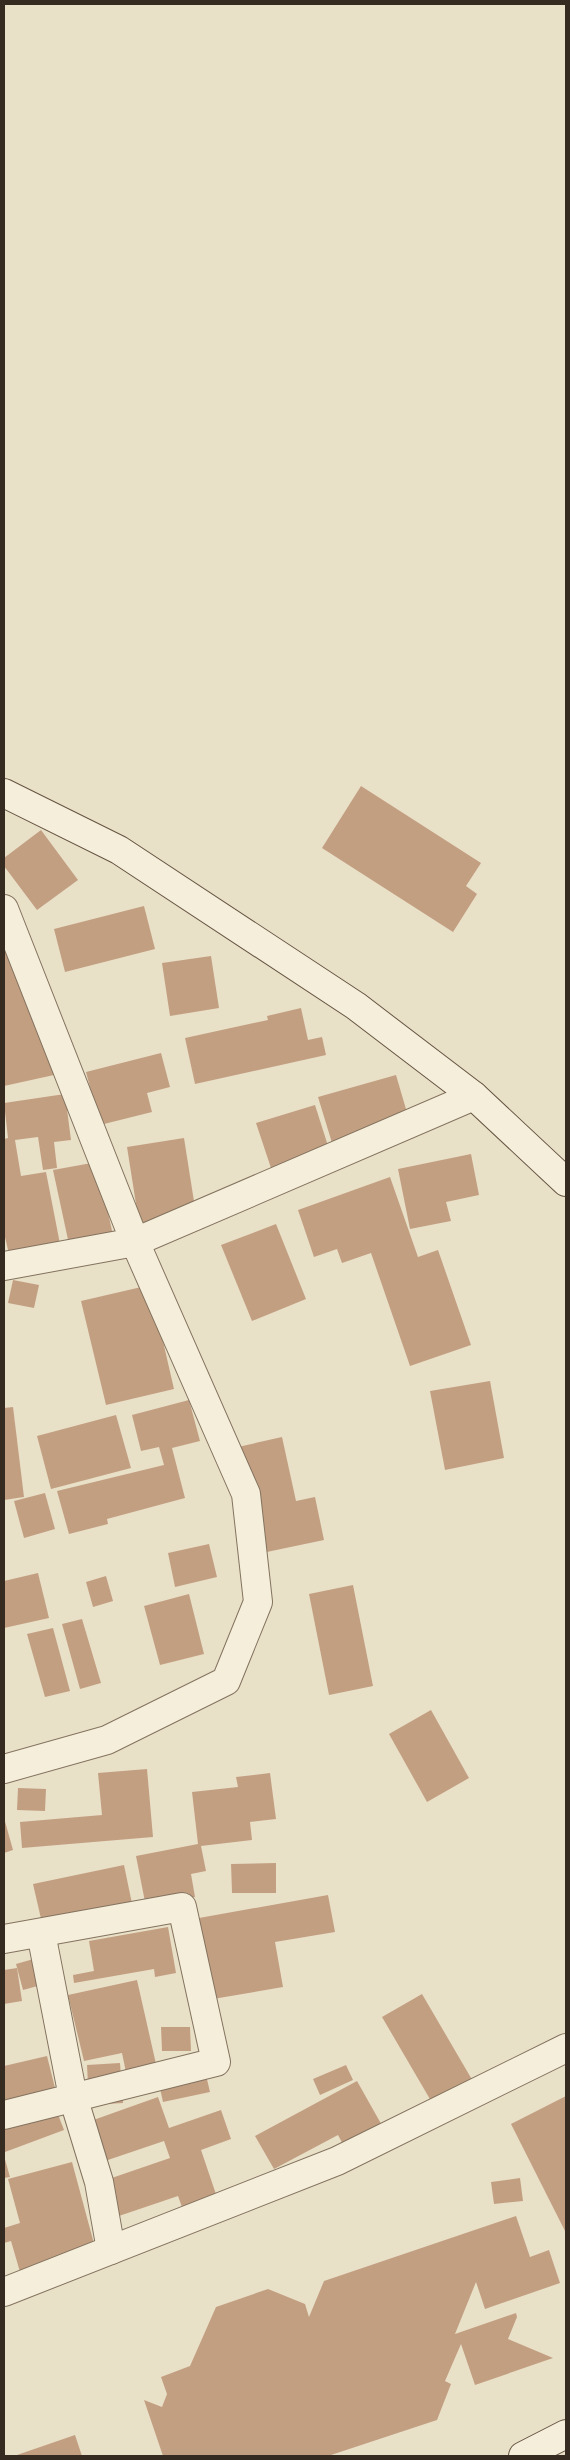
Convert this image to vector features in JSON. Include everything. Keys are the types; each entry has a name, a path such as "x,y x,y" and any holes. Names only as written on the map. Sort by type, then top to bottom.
{"street":[{"path":"4,793 127,855 356,1006 474,1096 566,1182"},
{"path":"4,909 135,1242 246,1494 258,1602 226,1681 107,1740 4,1768"},
{"path":"4,1266 135,1242 474,1096"},
{"path":"4,1939 182,1907 216,2062 4,2115"},
{"path":"41,1933 73,2097 99,2182 111,2250"},
{"path":"4,2292 337,2161 566,2048"},
{"path":"523,2456 566,2434"}],"building":[{"path":"361,786 481,863 466,886 477,894 453,932 322,848"},
{"path":"41,830 78,880 37,910 4,866 4,858"},
{"path":"144,906 155,949 65,972 54,929"},
{"path":"17,909 54,1075 4,1086 4,911"},
{"path":"211,956 219,1008 170,1016 162,963"},
{"path":"301,1008 308,1040 322,1037 326,1055 195,1084 185,1038 268,1020 267,1016"},
{"path":"161,1053 170,1087 147,1093 152,1112 100,1125 86,1072"},
{"path":"396,1075 413,1133 336,1156 318,1097"},
{"path":"65,1094 71,1140 54,1142 57,1168 43,1170 38,1137 15,1140 21,1176 46,1172 60,1244 9,1254 4,1233 4,1139 8,1138 4,1103"},
{"path":"315,1105 336,1171 278,1189 256,1123"},
{"path":"184,1138 196,1214 139,1223 127,1147"},
{"path":"471,1154 479,1195 446,1202 451,1221 410,1229 398,1169"},
{"path":"97,1162 114,1240 70,1249 53,1170"},
{"path":"390,1177 418,1257 438,1250 471,1345 410,1366 371,1253 342,1263 337,1249 314,1257 298,1210"},
{"path":"276,1224 306,1299 252,1321 221,1245"},
{"path":"13,1280 39,1285 34,1308 8,1303"},
{"path":"150,1285 174,1389 106,1405 81,1301"},
{"path":"490,1381 504,1458 445,1470 430,1391"},
{"path":"189,1400 200,1441 172,1448 185,1498 107,1519 108,1524 69,1534 57,1491 164,1465 159,1447 141,1451 132,1415"},
{"path":"13,1407 24,1497 4,1500 4,1408"},
{"path":"116,1415 131,1468 51,1489 37,1436"},
{"path":"282,1437 296,1501 315,1497 324,1540 262,1553 238,1447"},
{"path":"45,1493 55,1529 24,1538 14,1501"},
{"path":"209,1544 217,1577 175,1587 168,1553"},
{"path":"38,1573 49,1618 4,1628 4,1581"},
{"path":"106,1576 113,1601 93,1607 86,1582"},
{"path":"353,1585 373,1686 329,1695 309,1594"},
{"path":"189,1594 204,1654 160,1665 144,1606"},
{"path":"82,1619 101,1683 80,1689 62,1624"},
{"path":"53,1628 70,1691 45,1697 27,1634"},
{"path":"431,1710 469,1778 427,1802 389,1734"},
{"path":"147,1769 153,1837 22,1848 20,1822 102,1815 98,1773"},
{"path":"270,1773 276,1819 250,1822 252,1840 201,1846 206,1871 191,1874 195,1897 146,1907 136,1856 198,1844 192,1792 238,1787 236,1777"},
{"path":"18,1788 46,1789 45,1811 17,1810"},
{"path":"4,1818 13,1850 4,1853"},
{"path":"276,1863 276,1893 232,1893 231,1864"},
{"path":"124,1865 135,1918 45,1936 33,1884"},
{"path":"328,1895 335,1932 275,1942 283,1987 213,1999 199,1918"},
{"path":"168,1927 176,1973 155,1977 154,1969 74,1983 73,1975 94,1971 89,1941"},
{"path":"37,1958 45,1984 23,1990 16,1964"},
{"path":"17,1968 22,2001 4,2004 4,1970"},
{"path":"137,1980 156,2064 201,2054 210,2092 163,2102 157,2075 128,2082 122,2053 84,2061 68,1995"},
{"path":"422,1994 481,2095 441,2118 382,2017"},
{"path":"161,2027 190,2027 191,2051 162,2051"},
{"path":"47,2056 57,2096 6,2108 4,2066"},
{"path":"120,2063 123,2103 89,2105 87,2065"},
{"path":"346,2065 353,2080 320,2095 313,2079"},
{"path":"357,2081 384,2129 346,2150 338,2135 274,2169 255,2136"},
{"path":"566,2096 566,2233 511,2124"},
{"path":"158,2097 169,2128 221,2110 231,2139 201,2150 220,2206 186,2218 178,2196 113,2218 100,2182 170,2158 164,2141 99,2163 85,2123"},
{"path":"56,2109 64,2130 5,2152 4,2129"},
{"path":"4,2156 10,2177 4,2178"},
{"path":"72,2162 96,2251 20,2272 11,2241 4,2243 4,2228 20,2223 8,2179"},
{"path":"520,2178 523,2201 494,2204 491,2182"},
{"path":"516,2216 530,2257 549,2250 560,2283 485,2309 476,2282 455,2334 516,2313 517,2317 508,2339 553,2358 475,2385 461,2344 445,2381 451,2384 437,2420 328,2456 163,2456 144,2400 162,2407 167,2394 161,2377 190,2366 216,2307 268,2289 305,2304 309,2317 324,2281"},
{"path":"75,2435 82,2456 14,2456"}]}
